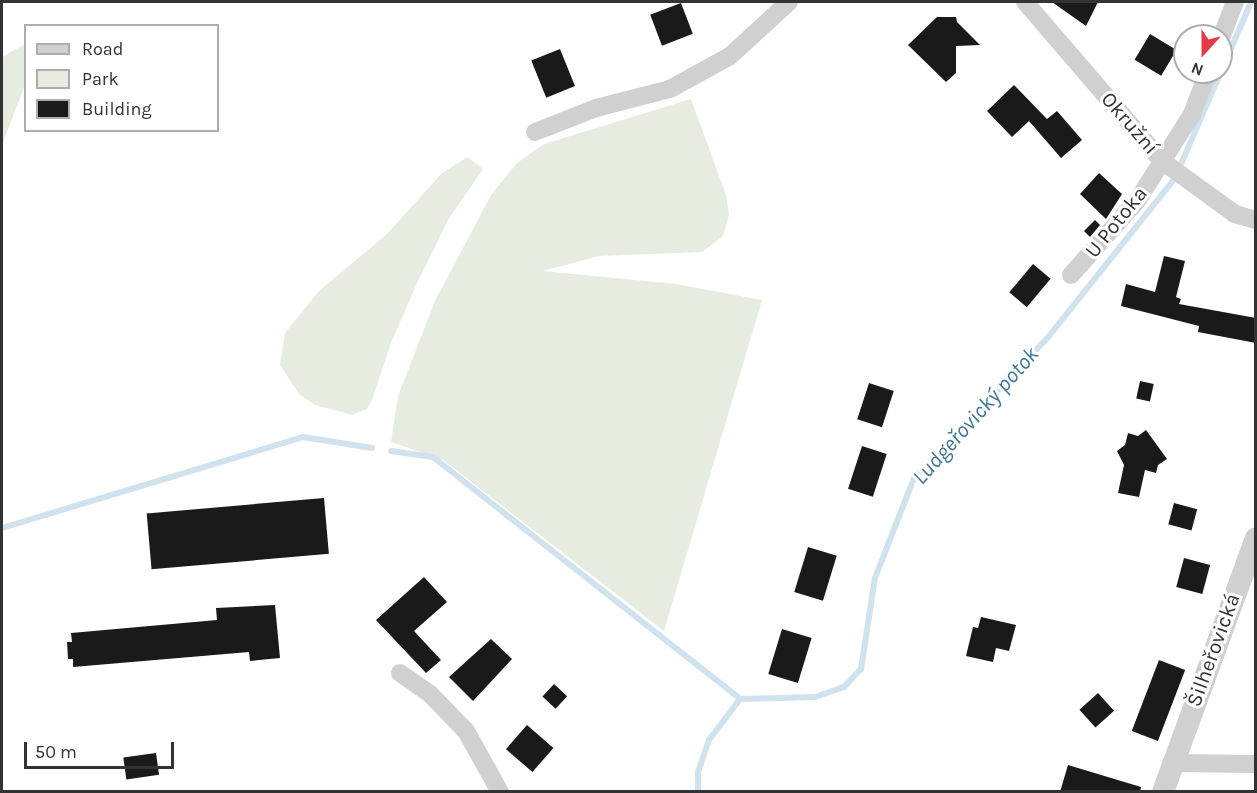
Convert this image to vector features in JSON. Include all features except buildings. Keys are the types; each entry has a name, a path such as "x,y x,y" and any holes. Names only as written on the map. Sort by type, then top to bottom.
{"street":[{"path":"535,132 596,108 670,89 730,56 789,2"},
{"name":"Okružní","path":"1025,2 1162,161 1234,214 1256,220"},
{"path":"1226,24 1235,2"},
{"name":"U Potoka","path":"1071,275 1137,201 1192,114 1203,84"},
{"name":"Šilheřovická","path":"1163,792 1171,763 1256,538"},
{"path":"400,673 430,694 466,731 500,792"},
{"path":"1171,763 1256,764"}],"green space":[{"path":"24,45 24,88 2,145 2,57"},
{"path":"691,99 726,195 729,215 723,236 702,252 599,256 543,271 676,284 762,300 664,631 443,460 391,442 398,396 435,301 491,195 517,163 544,144"},
{"path":"468,157 483,169 448,220 418,281 391,343 367,409 352,415 315,405 299,394 280,365 285,333 319,291 387,234 442,173"}],"waterway":[{"name":"Ludgeřovický potok","path":"1181,164 1251,2"},
{"name":"Ludgeřovický potok","path":"698,792 698,772 709,740 740,699 815,697 844,687 861,669 875,578 914,478 1049,336 1172,182"},
{"path":"2,528 303,437 372,448"},
{"path":"391,451 433,457 740,699"}]}
